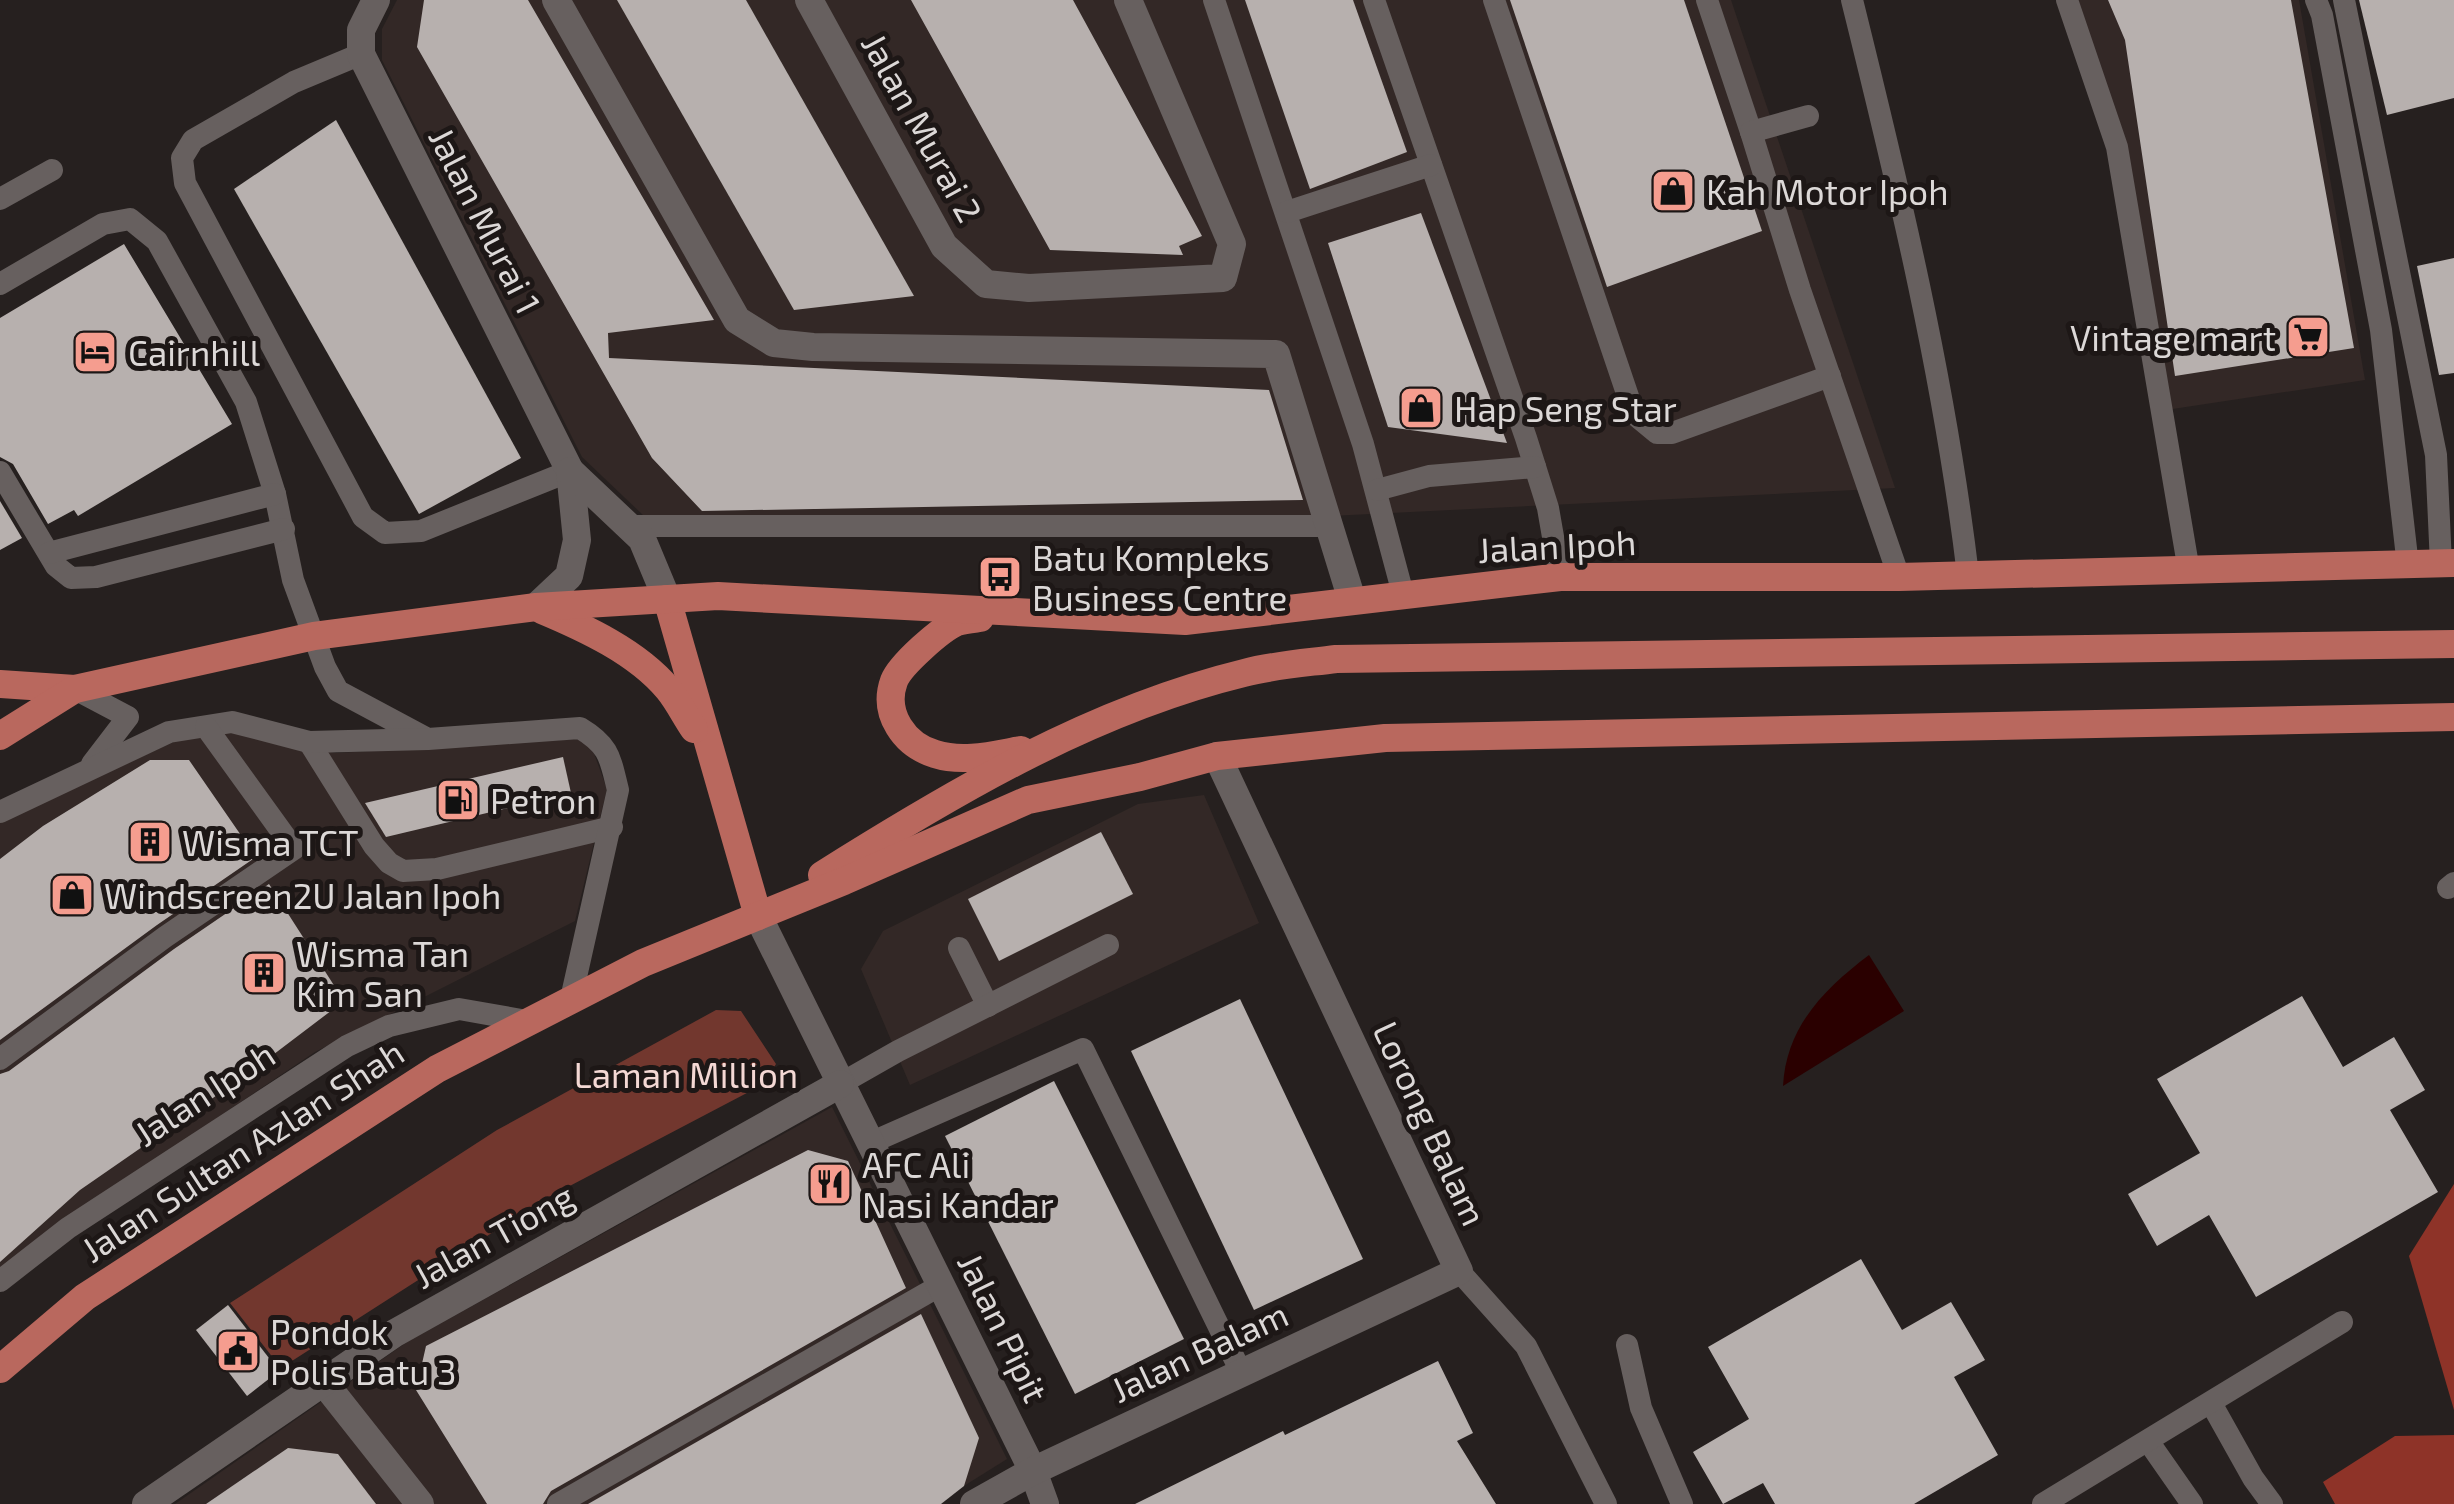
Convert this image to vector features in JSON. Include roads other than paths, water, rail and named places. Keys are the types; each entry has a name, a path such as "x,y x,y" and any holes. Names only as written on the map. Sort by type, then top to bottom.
{"main road":[{"name":"Jalan Ipoh","path":"667,598 718,596 1185,622 1560,576 1899,577 2447,564"},
{"path":"0,684 75,688 314,636 536,607 667,598 758,916"},
{"path":"536,607 578,625 633,659 667,688 709,752"},
{"path":"1004,613 956,622 918,652 894,681 892,710 901,734 914,745 936,754 962,758 1057,743"},
{"path":"758,916 942,800 1057,743 1165,696 1247,672 1336,659 2454,644"},
{"path":"0,736 75,688"},
{"path":"758,916 1028,800 1140,778 1217,756 1384,738 2454,716"},
{"name":"Jalan Sultan Azlan Shah","path":"0,1369 101,1286 437,1069 643,963 758,916"}],"street":[{"path":"361,54 361,30 376,0"},
{"path":"556,0 738,320 774,343 813,347 1276,354 1352,600"},
{"name":"Jalan Murai 2","path":"809,0 944,246 986,284 1029,288 1223,278 1232,244 1128,0"},
{"name":"Jalan Murai 1","path":"361,54 570,471 576,540 569,576 536,607"},
{"name":"Jalan Murai 1","path":"570,471 642,539 667,598"},
{"name":"Lorong Balam","path":"1217,756 1459,1270"},
{"name":"Jalan Pipit","path":"758,916 1033,1471 1045,1504"},
{"name":"Jalan Tiong","path":"148,1504 395,1333 840,1084"},
{"name":"Jalan Balam","path":"974,1504 1033,1471 1459,1270"},
{"path":"322,1380 420,1504"}],"lane":[{"path":"1214,0 1377,490 1403,594"},
{"path":"1374,0 1548,508 1560,576"},
{"path":"1494,0 1634,414 1658,433 1672,433 1830,376"},
{"path":"1707,0 1899,577"},
{"path":"1852,0 1882,118 1956,466 1968,576"},
{"path":"2066,0 2117,147 2189,571"},
{"path":"2316,0 2381,330 2408,566"},
{"path":"2344,0 2446,472 2447,564"},
{"path":"361,54 294,82 193,140 182,158 185,183 363,518 385,533 421,531 570,471"},
{"path":"1751,132 1808,116"},
{"path":"1287,212 1432,165"},
{"path":"0,199 52,170"},
{"path":"0,284 103,224 130,219 157,241 246,402 284,529 293,580 325,667 338,690 428,739"},
{"path":"1377,490 1429,476 1535,468"},
{"path":"0,472 56,566 72,578 96,577 284,529"},
{"path":"49,553 274,494"},
{"path":"632,526 1331,526"},
{"path":"75,688 128,717 90,767"},
{"path":"0,812 169,732 232,722 310,742 428,739 580,728 601,741 610,757 618,790 572,1000"},
{"path":"0,1058 150,947 294,849 206,727"},
{"path":"310,742 374,846 402,871 437,870 612,827"},
{"path":"840,1084 1108,945"},
{"path":"959,948 988,1006"},
{"name":"Jalan Ipoh","path":"0,1281 68,1228 199,1140 375,1032 460,1009 526,1021"},
{"path":"870,1143 1083,1049 1242,1372"},
{"name":"Lorong Balam","path":"1459,1270 1526,1346 1606,1504"},
{"path":"558,1504 941,1284"},
{"path":"2044,1504 2342,1322"},
{"path":"1626,1345 1641,1408 1682,1504"},
{"path":"2210,1402 2272,1504"},
{"path":"2148,1441 2192,1504"}],"place":[{"name":"Kah Motor Ipoh","path":"1673,191"},
{"name":"Vintage mart","path":"2308,337"},
{"name":"Cairnhill","path":"95,352"},
{"name":"Hap Seng Star","path":"1421,408"},
{"name":"Batu Kompleks Business Centre","path":"1000,577"},
{"name":"Petron","path":"458,800"},
{"name":"Wisma TCT","path":"150,842"},
{"name":"Windscreen2U Jalan Ipoh","path":"72,895"},
{"name":"Wisma Tan Kim San","path":"264,973"},
{"name":"AFC Ali Nasi Kandar","path":"830,1184"},
{"name":"Pondok Polis Batu 3","path":"238,1351"}],"park label":[{"name":"Laman Million","path":"686,1074"}]}
